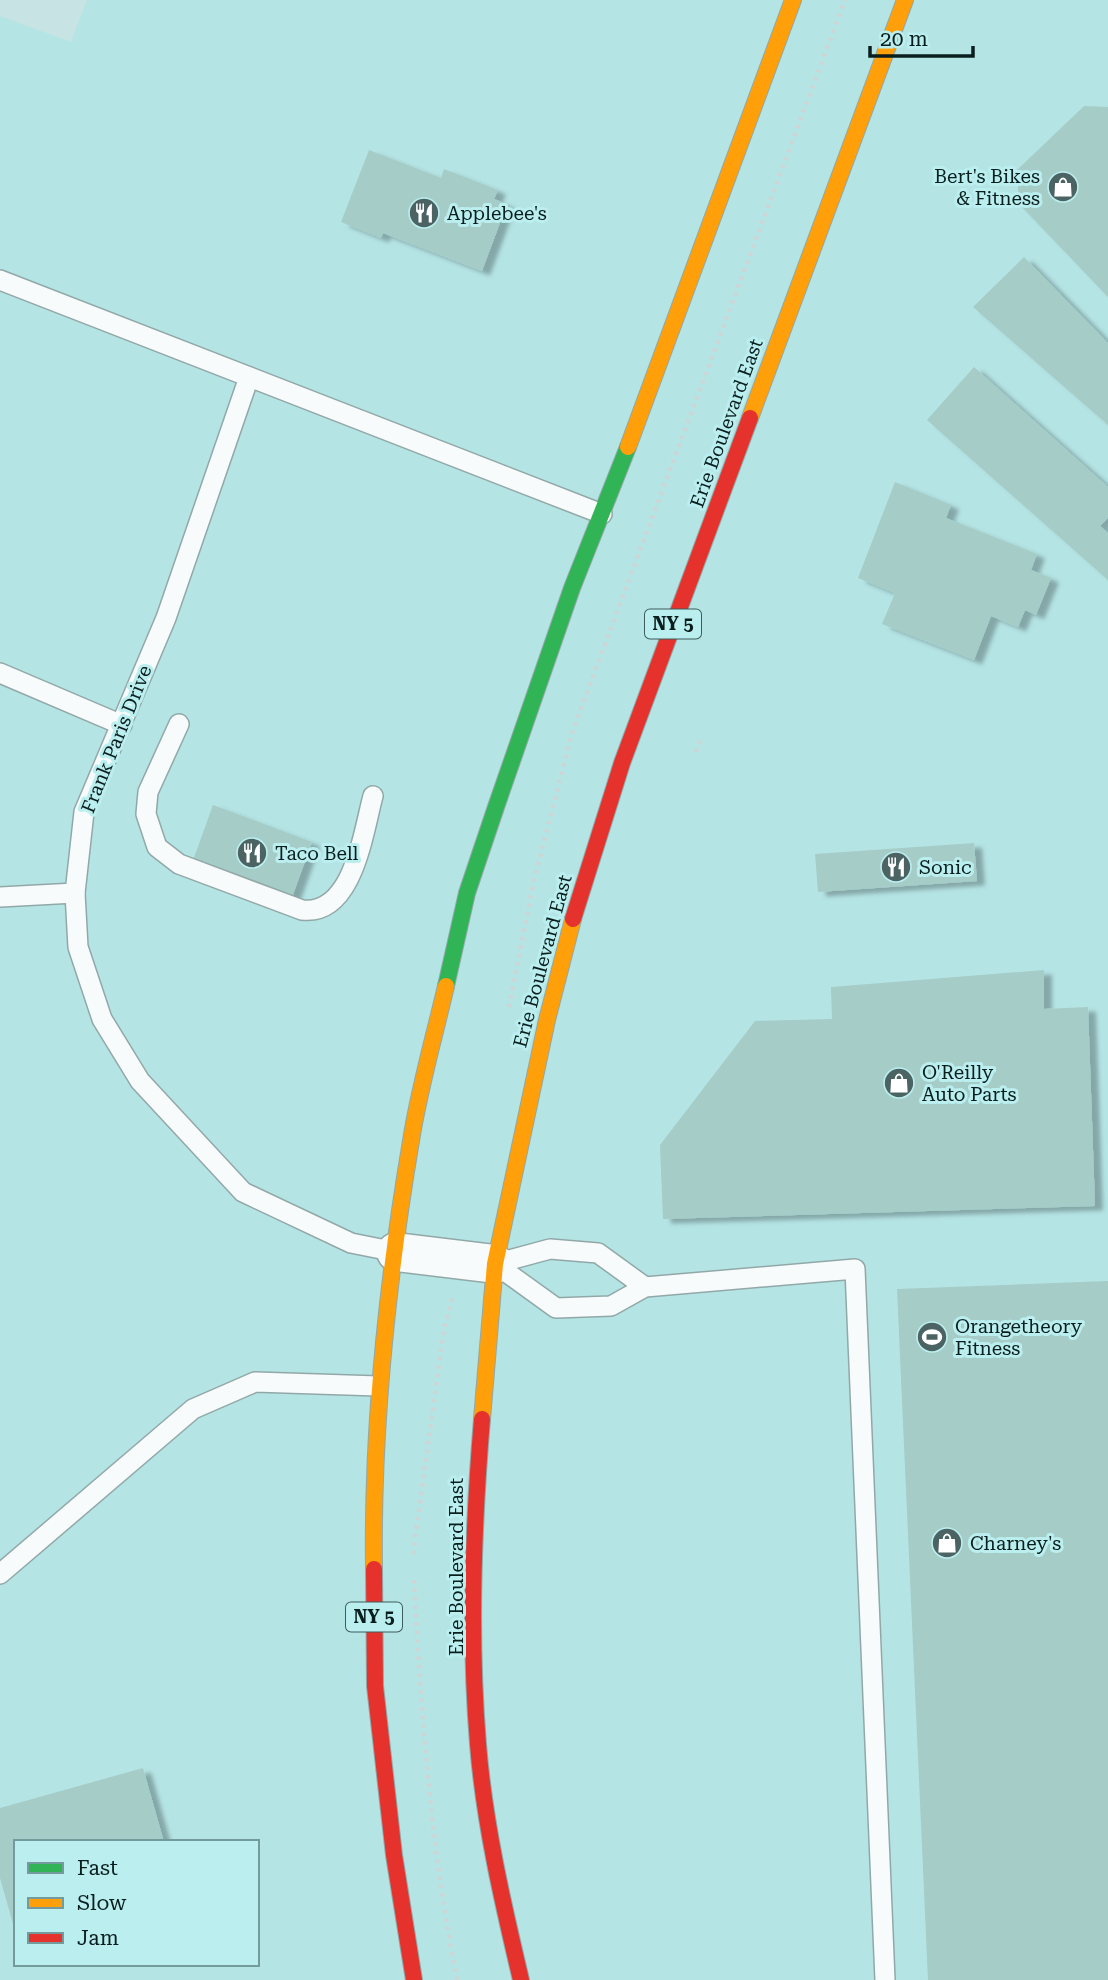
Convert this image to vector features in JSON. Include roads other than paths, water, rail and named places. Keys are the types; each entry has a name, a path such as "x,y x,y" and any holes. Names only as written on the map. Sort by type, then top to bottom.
{"main road":[{"name":"NY 5","path":"414,1980 394,1855 375,1686 373,1490 378,1386 411,1139 467,893 572,588 793,0"},
{"name":"Erie Boulevard East","path":"521,1980 503,1904 478,1745 473,1530 495,1265 566,940 622,763 905,0"}],"street":[{"path":"396,1252 495,1265"}],"lane":[{"path":"0,281 602,514"},
{"name":"Frank Paris Drive","path":"249,377 166,618 84,812 75,893 78,947 102,1019 140,1081 243,1192 351,1243 396,1252"},
{"path":"0,673 122,726"},
{"path":"179,724 148,792 146,814 157,847 179,864 265,897 314,912 330,904 354,868 373,796"},
{"path":"0,897 75,893"},
{"path":"495,1265 550,1249 598,1253 645,1287"},
{"path":"495,1265 556,1308 611,1306 645,1287 856,1269 885,1980"},
{"path":"0,1574 193,1409 255,1382 378,1386"}],"place":[{"name":"Bert's Bikes & Fitness","path":"1063,187"},
{"name":"Applebee's","path":"424,213"},
{"name":"Taco Bell","path":"252,853"},
{"name":"Sonic","path":"896,867"},
{"name":"O'Reilly Auto Parts","path":"899,1083"},
{"name":"Orangetheory Fitness","path":"932,1337"},
{"name":"Charney's","path":"947,1543"}]}
